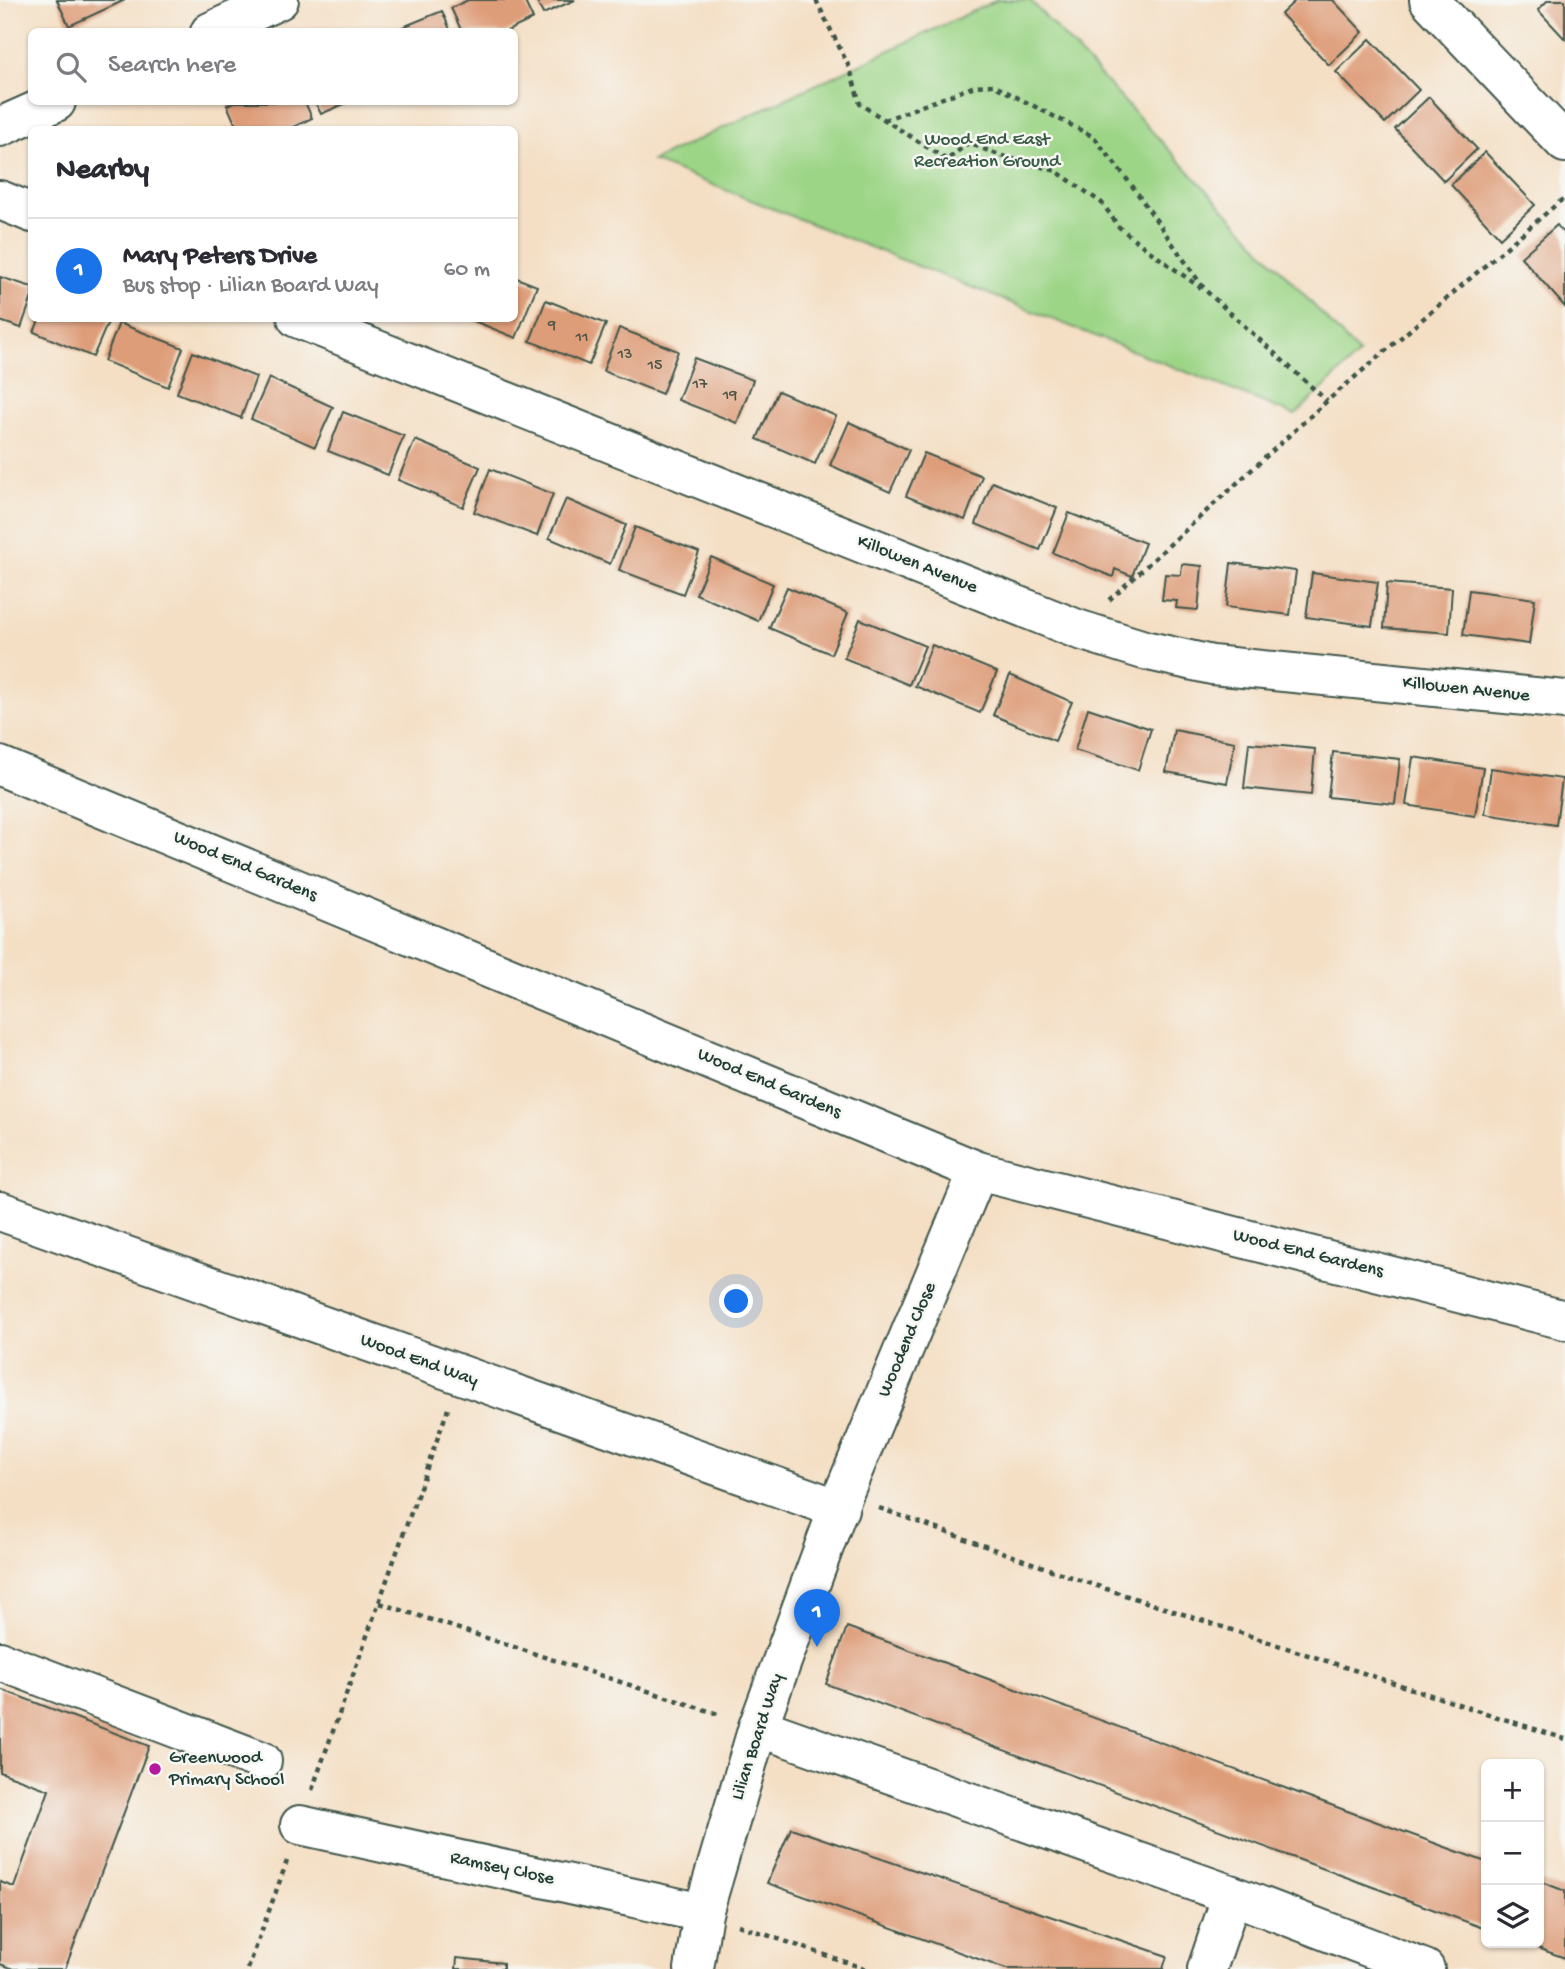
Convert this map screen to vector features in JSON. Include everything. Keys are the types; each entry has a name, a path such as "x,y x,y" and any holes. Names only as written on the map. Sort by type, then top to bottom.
{"street":[{"path":"219,28 279,0"},
{"path":"1429,0 1565,143"},
{"path":"0,127 49,105"},
{"path":"0,200 28,211"},
{"name":"Killowen Avenue","path":"307,322 1077,629 1144,650 1212,665 1565,700"},
{"name":"Wood End Gardens","path":"0,766 978,1171 1565,1320"},
{"name":"Woodend Close","path":"841,1502 978,1171"},
{"name":"Wood End Way","path":"0,1211 460,1375 841,1502"},
{"name":"Lilian Board Way","path":"694,1969 703,1913 758,1727 841,1502"},
{"path":"0,1661 262,1761"},
{"path":"758,1727 1232,1895 1425,1969"},
{"name":"Ramsey Close","path":"300,1825 703,1913"},
{"path":"1207,1969 1232,1895"}],"path":[{"path":"816,0 850,69 860,104 947,160 968,143 1056,171 1102,203 1119,227 1129,235 1205,290 1327,401"},
{"path":"884,120 975,86 993,85 1094,137 1133,187 1205,290"},
{"path":"1077,629 1327,401 1565,197"},
{"path":"248,1969 460,1375"},
{"path":"841,1502 1565,1739"},
{"path":"380,1603 758,1727"},
{"path":"703,1913 866,1969"}],"green space":[{"name":"Wood End East Recreation Ground","path":"997,0 1030,0 1359,354 1295,415 652,161"}],"building":[{"path":"57,0 125,0 69,26"},
{"path":"468,0 524,0 533,19 514,28 460,28 451,8"},
{"path":"536,0 575,0 543,14"},
{"path":"1296,0 1333,0 1363,32 1329,65 1281,14"},
{"path":"1548,0 1565,0 1565,39 1538,10"},
{"path":"442,11 449,28 400,28"},
{"path":"1370,39 1419,90 1385,123 1336,72"},
{"path":"1429,97 1477,149 1444,181 1395,129"},
{"path":"227,105 306,105 312,118 295,126 236,126"},
{"path":"316,105 342,105 321,114"},
{"path":"1485,152 1535,205 1500,238 1451,185"},
{"path":"1557,225 1565,235 1565,307 1521,257"},
{"path":"0,277 28,286 28,308 21,328 0,321"},
{"path":"518,279 537,286 516,338 476,322 518,322"},
{"path":"546,300 606,324 589,365 530,341"},
{"path":"38,322 108,322 93,357 34,332"},
{"path":"119,323 183,348 168,387 104,361"},
{"path":"619,328 678,351 662,394 603,371"},
{"path":"193,352 256,377 241,418 177,393"},
{"path":"694,358 753,380 737,423 678,400"},
{"path":"269,378 333,407 315,447 251,419"},
{"path":"778,391 836,416 815,464 757,439"},
{"path":"343,412 404,436 388,475 328,451"},
{"path":"849,422 909,450 890,492 830,465"},
{"path":"415,440 480,467 463,507 398,480"},
{"path":"924,453 982,476 965,520 906,496"},
{"path":"490,469 553,494 537,536 474,512"},
{"path":"992,482 1057,508 1040,550 976,524"},
{"path":"566,499 626,525 610,564 549,538"},
{"path":"1069,513 1145,543 1132,576 1115,569 1113,577 1053,553"},
{"path":"635,527 699,552 683,594 619,570"},
{"path":"711,557 773,584 758,621 696,594"},
{"path":"1231,563 1296,571 1290,615 1226,607"},
{"path":"1182,564 1202,566 1198,610 1176,608 1177,601 1162,600 1165,574 1181,575"},
{"path":"1312,573 1378,582 1372,626 1306,617"},
{"path":"1387,583 1452,588 1449,633 1384,628"},
{"path":"787,587 848,613 831,654 769,628"},
{"path":"1469,590 1535,599 1529,644 1463,635"},
{"path":"860,619 925,646 909,685 844,658"},
{"path":"932,645 997,672 980,713 915,686"},
{"path":"1010,675 1072,702 1055,741 993,715"},
{"path":"1088,708 1151,729 1138,770 1075,750"},
{"path":"1174,730 1235,742 1227,783 1166,772"},
{"path":"1249,743 1315,749 1311,795 1244,788"},
{"path":"1333,752 1400,759 1395,804 1328,797"},
{"path":"1413,757 1483,768 1475,816 1406,805"},
{"path":"1491,768 1562,779 1556,825 1485,814"},
{"path":"847,1627 1481,1860 1481,1927 826,1684"},
{"path":"0,1689 149,1746 65,1969 14,1969 0,1964 0,1882 14,1887 49,1790 0,1772"},
{"path":"791,1828 1167,1956 1163,1969 1006,1969 767,1883"},
{"path":"1544,1883 1565,1891 1565,1958 1538,1948 1544,1948"},
{"path":"457,1958 503,1963 503,1969 456,1969"}],"place":[{"name":"Mary Peters Drive","path":"817,1647"},
{"name":"Greenwood Primary School","path":"155,1769"}]}
